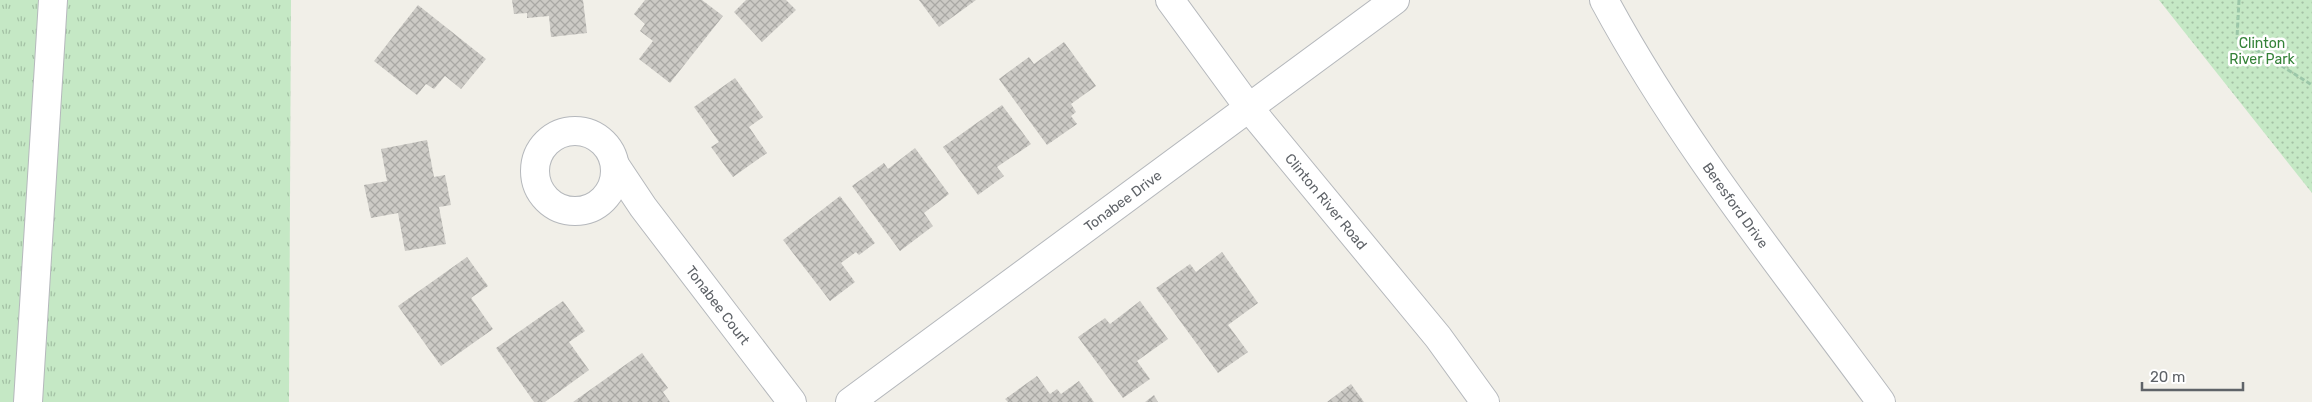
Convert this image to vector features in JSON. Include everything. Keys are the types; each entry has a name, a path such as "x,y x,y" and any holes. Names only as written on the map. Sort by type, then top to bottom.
{"street":[{"path":"28,402 53,0"},
{"name":"Clinton River Road","path":"1170,0 1249,108 1438,337 1485,402"},
{"name":"Tonabee Drive","path":"850,402 1395,0"},
{"name":"Beresford Drive","path":"1604,0 1628,45 1682,130 1881,402"},
{"name":"Tonabee Court","path":"643,207 613,206 576,212 562,210 550,204 541,194 535,182 534,169 536,157 543,145 553,136 565,132 578,131 591,134 603,142 611,152 615,165 643,207 792,402"},
{"path":"590,209 601,202 610,192 615,179 615,165"}],"path":[{"path":"2239,0 2236,38 2312,85"}],"green space":[{"path":"0,0 291,0 289,402 0,402"},
{"name":"Clinton River Park","path":"2159,0 2312,0 2312,193"}],"building":[{"path":"512,0 583,0 587,33 551,37 549,16 527,18 527,13 514,14"},
{"path":"645,0 702,0 723,16 670,83 639,59 653,41 640,31 645,24 634,14"},
{"path":"746,0 786,0 796,10 762,42 734,12"},
{"path":"919,0 976,0 939,27"},
{"path":"418,5 486,59 461,89 445,76 434,89 426,84 417,95 374,61"},
{"path":"1064,42 1096,86 1071,104 1076,112 1071,116 1077,124 1047,145 999,79 1029,57 1034,64"},
{"path":"735,78 763,117 749,127 767,153 733,177 711,147 719,142 694,107"},
{"path":"1002,105 1031,144 997,167 1004,176 978,195 943,147"},
{"path":"427,140 434,177 445,175 451,205 439,207 446,244 405,251 398,213 371,218 364,185 387,181 381,149"},
{"path":"915,148 949,194 924,213 933,226 900,251 852,186 884,163 888,169"},
{"path":"840,196 875,243 859,255 856,252 841,263 855,282 830,301 783,240"},
{"path":"1222,252 1258,303 1228,325 1248,352 1218,373 1156,288 1190,264 1196,272"},
{"path":"467,257 488,286 471,298 493,329 441,366 398,306"},
{"path":"563,301 585,331 569,342 589,370 545,402 534,402 496,348"},
{"path":"1140,301 1168,339 1137,361 1150,379 1123,398 1078,337 1105,318 1110,324"},
{"path":"642,353 668,388 663,392 670,402 573,402"},
{"path":"1037,376 1050,394 1057,389 1061,394 1079,381 1094,402 1008,402 1005,399"},
{"path":"1351,384 1364,402 1327,402"},
{"path":"1154,395 1158,402 1145,402"}]}
